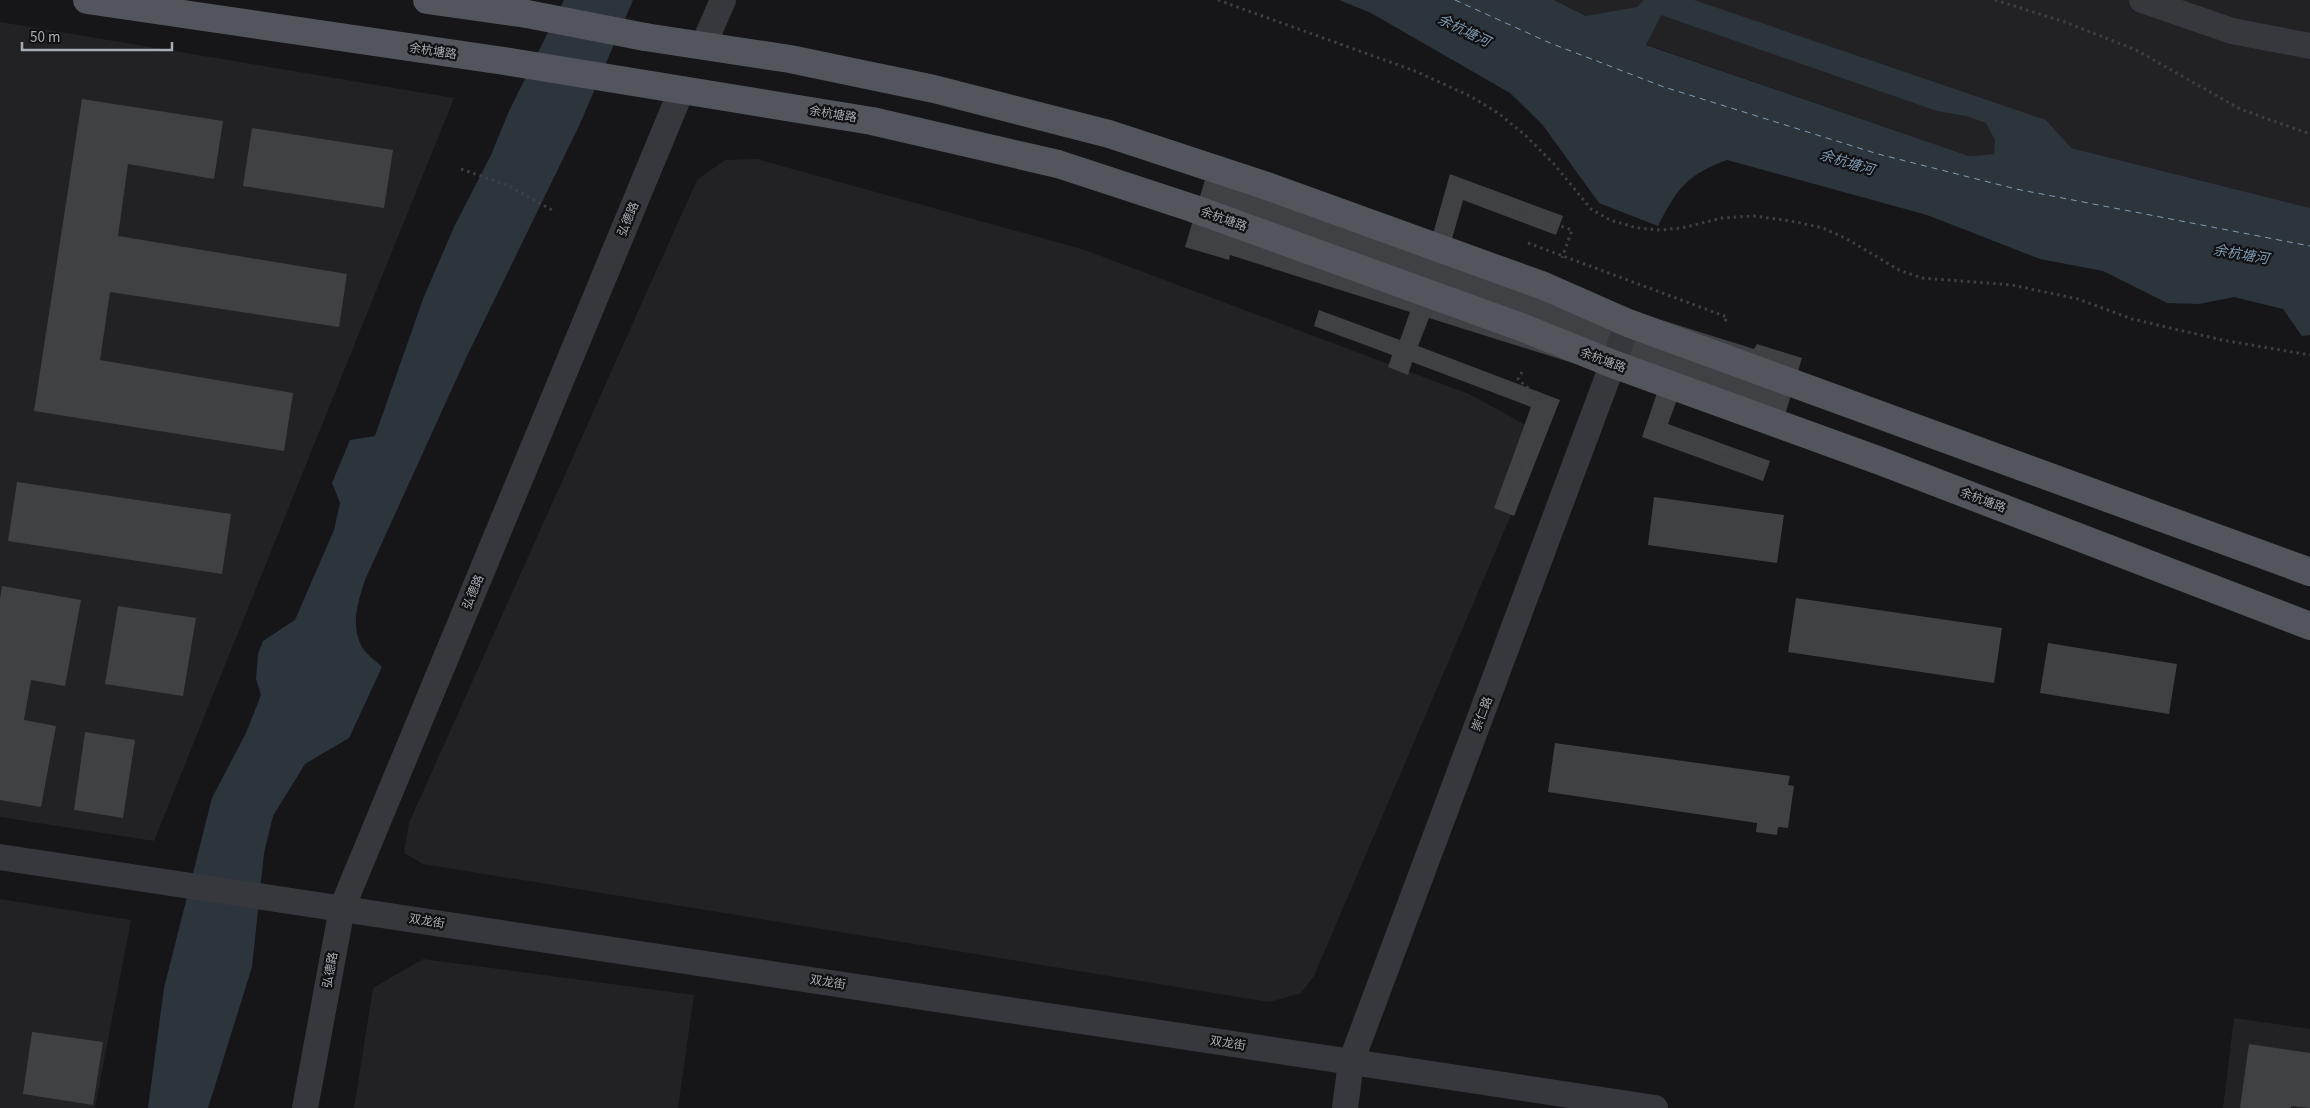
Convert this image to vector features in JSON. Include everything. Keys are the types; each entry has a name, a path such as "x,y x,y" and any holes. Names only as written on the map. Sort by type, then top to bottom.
{"main road":[{"name":"余杭塘路","path":"87,0 504,61 872,121 1058,164 1201,211 1522,327 1613,364 1883,462 2310,626"},
{"path":"427,0 527,14 645,37 790,59 934,89 1109,134 1264,185 1544,286 1628,323 2310,572"}],"street":[{"path":"703,46 723,0"},
{"path":"2142,0 2205,11 2232,31 2310,46"},
{"name":"弘德路","path":"305,1108 342,908 682,89"},
{"name":"崇仁路","path":"1345,1108 1351,1062 1628,323"},
{"name":"双龙街","path":"0,857 1656,1108"}],"path":[{"path":"1218,0 1415,71 1470,96 1498,113 1525,136 1554,164 1591,208 1610,220 1637,228 1660,230 1682,228 1722,218 1754,216 1790,221 1823,228 1847,239 1899,270 1922,278 2012,285 2078,299 2132,319 2222,340 2310,355"},
{"path":"1995,0 2064,22 2136,50 2240,108 2310,134"},
{"path":"461,169 509,186 552,210"},
{"path":"1500,205 1572,230 1562,257"},
{"path":"1528,243 1727,317 1725,322"},
{"path":"1317,319 1357,334"},
{"path":"1522,372 1518,379 1529,389 1536,400 1546,397"},
{"path":"1708,449 1767,470"},
{"path":"1505,508 1524,460"}],"shaded area":[{"path":"1554,0 2310,0 2310,208 2071,148 1969,156 1645,44"},
{"path":"0,22 454,98 154,841 0,817"},
{"path":"757,159 1085,250 1469,394 1526,425 1532,466 1314,976 1301,993 1269,1002 423,864 404,853 409,823 697,180 725,160"},
{"path":"0,899 131,920 95,1108 0,1108"},
{"path":"423,959 694,995 678,1108 354,1108 373,988"},
{"path":"2234,1018 2310,1029 2310,1108 2223,1108"}],"water":[{"path":"564,0 633,0 579,126 466,358 365,580 356,614 356,630 364,650 382,667 349,738 305,764 273,816 264,853 252,967 208,1108 148,1108 164,988 212,798 246,733 261,695 256,679 258,654 263,641 295,620 334,530 340,503 332,483 350,440 375,436 423,299 454,227 491,155 509,111"},
{"name":"余杭塘河","path":"1339,0 1554,0 1586,16 1637,7 1644,0 1694,0 2046,120 2071,148 2310,208 2310,335 2302,336 2283,309 2234,297 2199,304 2167,303 2103,271 2040,259 1927,215 1727,160 1702,171 1684,185 1671,202 1658,226 1599,203 1542,124 1510,93 1371,13","holes":["1661,15 1937,111 1966,116 1986,123 1995,140 1994,154 1969,156 1646,45"]}],"building":[{"path":"82,99 223,121 214,179 128,164 118,236 347,274 339,327 110,292 100,360 293,393 284,451 34,411"},
{"path":"252,128 393,150 384,208 243,186"},
{"path":"1207,173 1429,248 1450,174 1563,216 1556,235 1463,200 1448,253 1754,349 1757,344 1802,358 1779,435 1678,397 1668,424 1770,461 1763,481 1642,437 1658,390 1429,318 1418,346 1560,400 1514,516 1494,508 1531,407 1412,362 1408,375 1388,367 1392,355 1314,326 1319,310 1400,340 1410,312 1230,255 1229,260 1185,247"},
{"path":"17,482 231,514 222,574 8,541"},
{"path":"1654,497 1784,515 1777,563 1648,545"},
{"path":"2,586 81,600 65,686 31,680 24,720 56,726 41,807 0,800 0,599"},
{"path":"1796,598 2002,628 1994,683 1788,652"},
{"path":"118,606 196,618 183,696 105,684"},
{"path":"2048,643 2177,664 2169,714 2040,693"},
{"path":"85,732 135,740 123,818 74,810"},
{"path":"1555,743 1790,776 1788,785 1794,786 1788,828 1778,827 1777,835 1756,832 1757,823 1548,792"},
{"path":"32,1032 103,1042 93,1105 23,1094"},
{"path":"2249,1044 2310,1053 2310,1108 2291,1106 2291,1108 2240,1108"}],"ferry route":[{"path":"1455,0 1550,43 1664,87 1878,154 2016,189 2310,246"}]}
